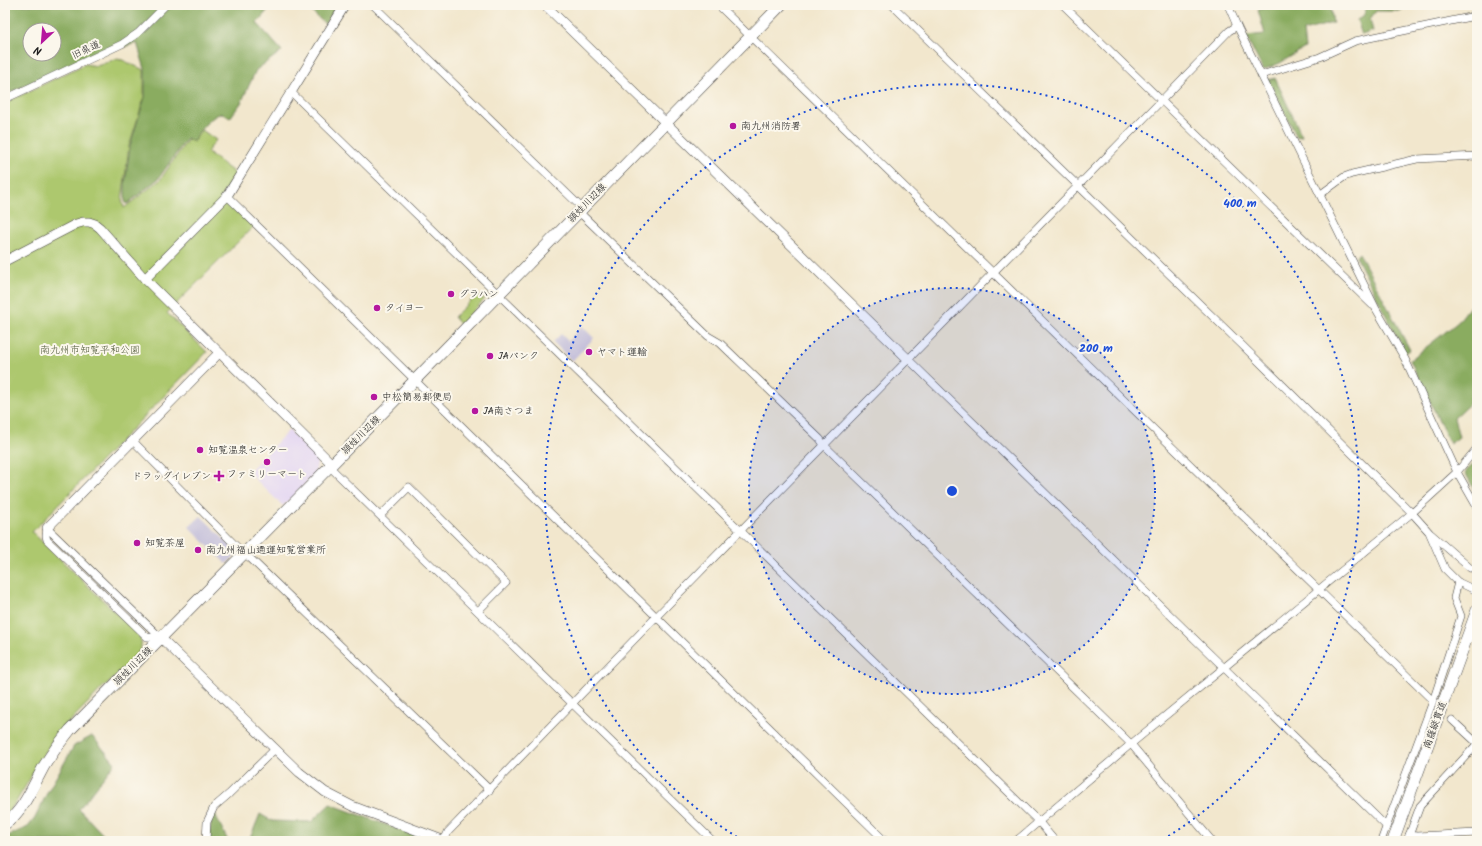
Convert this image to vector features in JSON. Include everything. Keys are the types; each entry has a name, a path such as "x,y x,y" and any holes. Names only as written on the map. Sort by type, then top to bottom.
{"main road":[{"name":"頴娃川辺線","path":"5,824 21,807 60,741 245,554 749,36 781,5"},
{"name":"南薩縦貫道","path":"1393,841 1477,610"}],"street":[{"name":"旧県道","path":"5,99 122,44 138,33 166,5"},
{"path":"145,279 226,196 345,5"},
{"path":"373,5 708,336 720,343 820,439 824,445 1131,744 1212,841"},
{"path":"545,5 1386,826"},
{"path":"718,5 1433,701"},
{"path":"892,5 1412,513 1429,532 1470,568"},
{"path":"1063,5 1376,309"},
{"path":"1228,5 1376,309 1405,359 1457,472 1477,507"},
{"path":"1261,75 1320,57 1355,41 1477,14"},
{"path":"219,353 47,528 47,540 147,637 161,638 304,776 325,792 338,800 444,841 448,832 656,617 1229,31 1237,26"},
{"path":"291,92 1039,822 1055,841"},
{"path":"1321,194 1344,177 1352,174 1417,159 1477,156"},
{"path":"226,196 885,841"},
{"path":"5,261 76,224 89,222 100,228 145,279 328,460 332,469 381,515 712,841"},
{"path":"133,441 245,554 490,790"},
{"path":"1016,841 1131,744 1412,513 1457,472 1477,448"},
{"path":"381,515 409,487 506,583 478,611"},
{"path":"1429,532 1445,569 1458,582 1477,591"},
{"path":"1381,841 1433,701 1461,616 1454,598 1458,582"},
{"path":"1408,838 1420,806 1477,744 1452,720"},
{"path":"206,841 207,822 214,807 275,748"},
{"path":"1408,838 1417,836 1477,833"}],"shaded area":[{"path":"582,326 594,338 572,361 553,342 561,334 568,341"},
{"path":"289,430 316,457 317,463 315,474 283,506 248,472"},
{"path":"201,516 235,550 234,557 226,564 189,527"}],"green space":[{"path":"5,5 272,5 257,23 282,51 256,70 241,103 230,118 222,113 217,115 205,124 193,141 187,138 158,179 127,204 125,202 125,185 130,146 145,97 145,69 137,43 80,60 5,95"},
{"path":"305,5 338,5 325,24"},
{"path":"1275,5 1330,5 1333,23 1303,31 1305,48 1280,63 1263,70 1246,36 1265,34 1258,10"},
{"path":"1366,5 1403,5 1402,11 1376,11 1370,19 1373,31 1362,35 1357,20 1364,15"},
{"name":"南九州市知覧平和公園","path":"118,58 144,70 144,98 129,146 122,200 124,208 160,180 188,139 193,142 202,130 216,140 207,152 236,174 222,195 254,226 167,313 207,352 32,532 138,634 141,644 140,651 54,738 16,802 5,816 5,103 85,64 97,66"},
{"path":"1275,78 1302,136 1297,137 1268,80"},
{"path":"1359,253 1410,350 1405,353 1356,256"},
{"path":"476,295 485,299 460,324 454,317"},
{"path":"1477,297 1477,397 1454,418 1459,437 1450,444 1410,360 1458,322"},
{"path":"1474,464 1477,471 1477,495 1465,472"},
{"path":"92,736 115,763 79,809 109,841 5,841 5,837 28,827 35,818 48,791 74,746"},
{"path":"330,804 430,841 249,841 260,814 272,821 311,822"},
{"path":"215,814 228,841 210,841 211,824"}],"place":[{"name":"南九州消防署","path":"733,126"},
{"name":"グラハン","path":"451,294"},
{"name":"タイヨー","path":"377,308"},
{"name":"ヤマト運輸","path":"589,352"},
{"name":"JAバンク","path":"490,356"},
{"name":"中松簡易郵便局","path":"374,397"},
{"name":"JA南さつま","path":"475,411"},
{"name":"知覧温泉センター","path":"200,450"},
{"name":"ファミリーマート","path":"267,462"},
{"name":"ドラッグイレブン","path":"219,476"},
{"name":"知覧茶屋","path":"137,543"},
{"name":"南九州福山通運知覧営業所","path":"198,550"}]}
